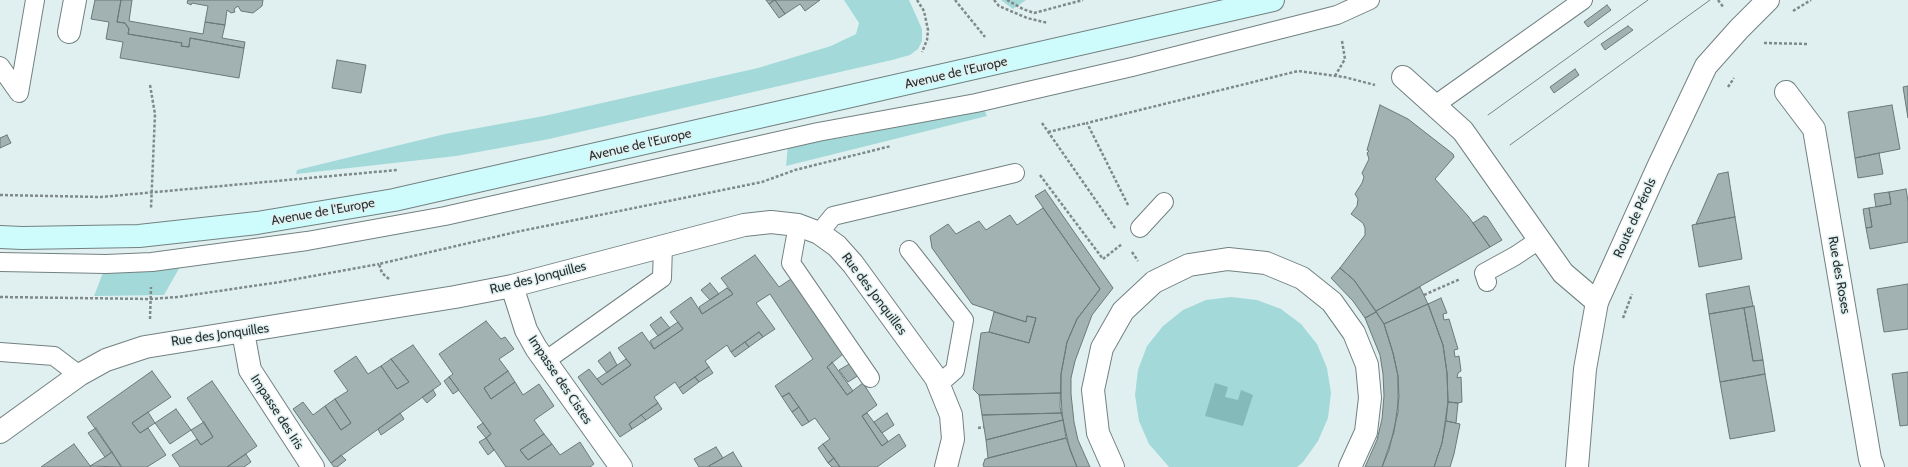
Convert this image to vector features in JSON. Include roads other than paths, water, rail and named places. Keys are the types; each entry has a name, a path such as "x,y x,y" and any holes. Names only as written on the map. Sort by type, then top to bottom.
{"main road":[{"name":"Avenue de l'Europe","path":"0,236 22,238 138,236 257,223 394,200 1228,12 1273,0"}],"street":[{"path":"69,32 75,0"},
{"name":"Route de Pérols","path":"1577,467 1585,369 1597,302 1706,66 1738,29 1768,0"},
{"path":"1403,77 1463,131 1563,273 1597,302"},
{"name":"Rue des Roses","path":"1786,92 1814,130 1870,459 1873,467"},
{"name":"Rue des Jonquilles","path":"0,432 79,375 106,360 146,347 455,297 512,286 744,225 771,222 798,225 819,234 838,246 854,264 939,384 950,415 952,434 946,467"},
{"path":"0,227 22,238"},
{"path":"1113,467 1098,433 1094,390 1102,348 1123,311 1154,282 1189,265 1228,259 1266,263 1302,278 1332,302 1354,333 1367,364 1370,398 1366,432 1350,467"},
{"name":"Impasse des Cistes","path":"512,286 526,330 544,361 621,467"},
{"name":"Impasse des Iris","path":"243,332 250,370 313,467"}],"lane":[{"path":"0,66 19,93 34,0"},
{"path":"0,262 106,264 152,262 307,242 445,216 818,132 976,103 1132,67 1337,15 1370,0"},
{"path":"1435,105 1583,0"},
{"path":"819,234 833,216 1015,173"},
{"path":"1140,228 1164,202"},
{"path":"798,225 791,263 870,378"},
{"path":"1487,282 1484,273 1515,256 1539,240"},
{"path":"544,361 662,278 663,246"},
{"path":"909,250 964,320 955,370 939,384"},
{"path":"0,352 54,356 79,375"}],"tram line":[{"path":"1488,115 1648,0"},
{"path":"1510,145 1710,0"}]}
